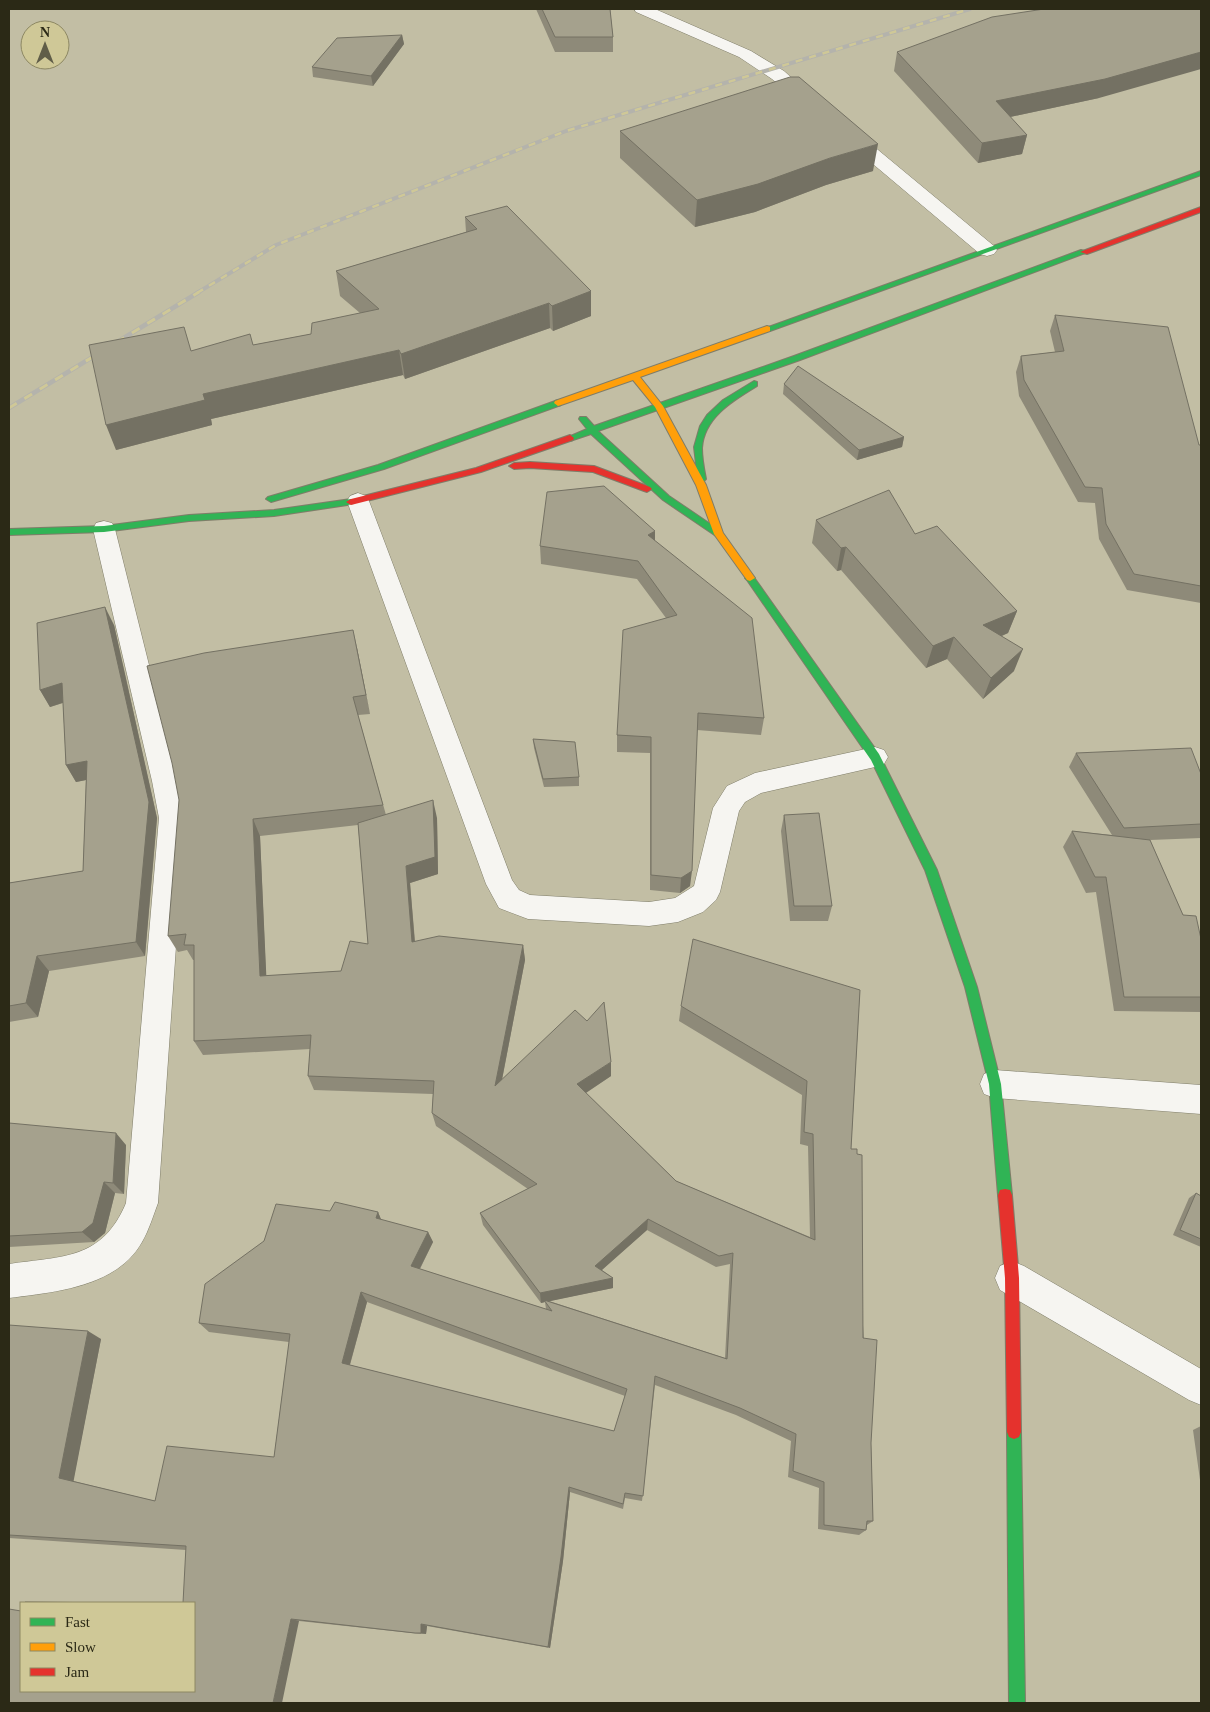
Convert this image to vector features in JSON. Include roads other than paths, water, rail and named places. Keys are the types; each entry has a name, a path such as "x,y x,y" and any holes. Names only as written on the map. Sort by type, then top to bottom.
{"main road":[{"path":"189,518 261,502 381,467 1201,173"},
{"path":"9,532 104,528 189,518 274,513 358,501 478,470 593,431 1199,212"},
{"path":"701,485 698,442 706,422 727,400 797,358"},
{"path":"635,377 659,406 701,485 719,534 876,757 931,870 971,987 994,1084 1012,1278 1017,1703"},
{"path":"567,401 593,431 666,498 719,534"},
{"path":"478,470 530,465 594,469 628,481 666,498"}],"street":[{"path":"642,9 745,54 778,75 823,112"},
{"path":"838,125 987,250"},
{"path":"358,501 500,884 509,899 528,907 648,914 678,910 693,903 706,892 726,808 736,794 755,784 876,757"},
{"path":"9,1281 79,1270 109,1255 130,1232 142,1203 172,818 165,781 104,528"},
{"path":"994,1084 1201,1100"},
{"path":"1012,1278 1201,1388"}],"railway":[{"path":"197,293 276,245 566,131 970,9"},
{"path":"9,408 199,292"}]}
